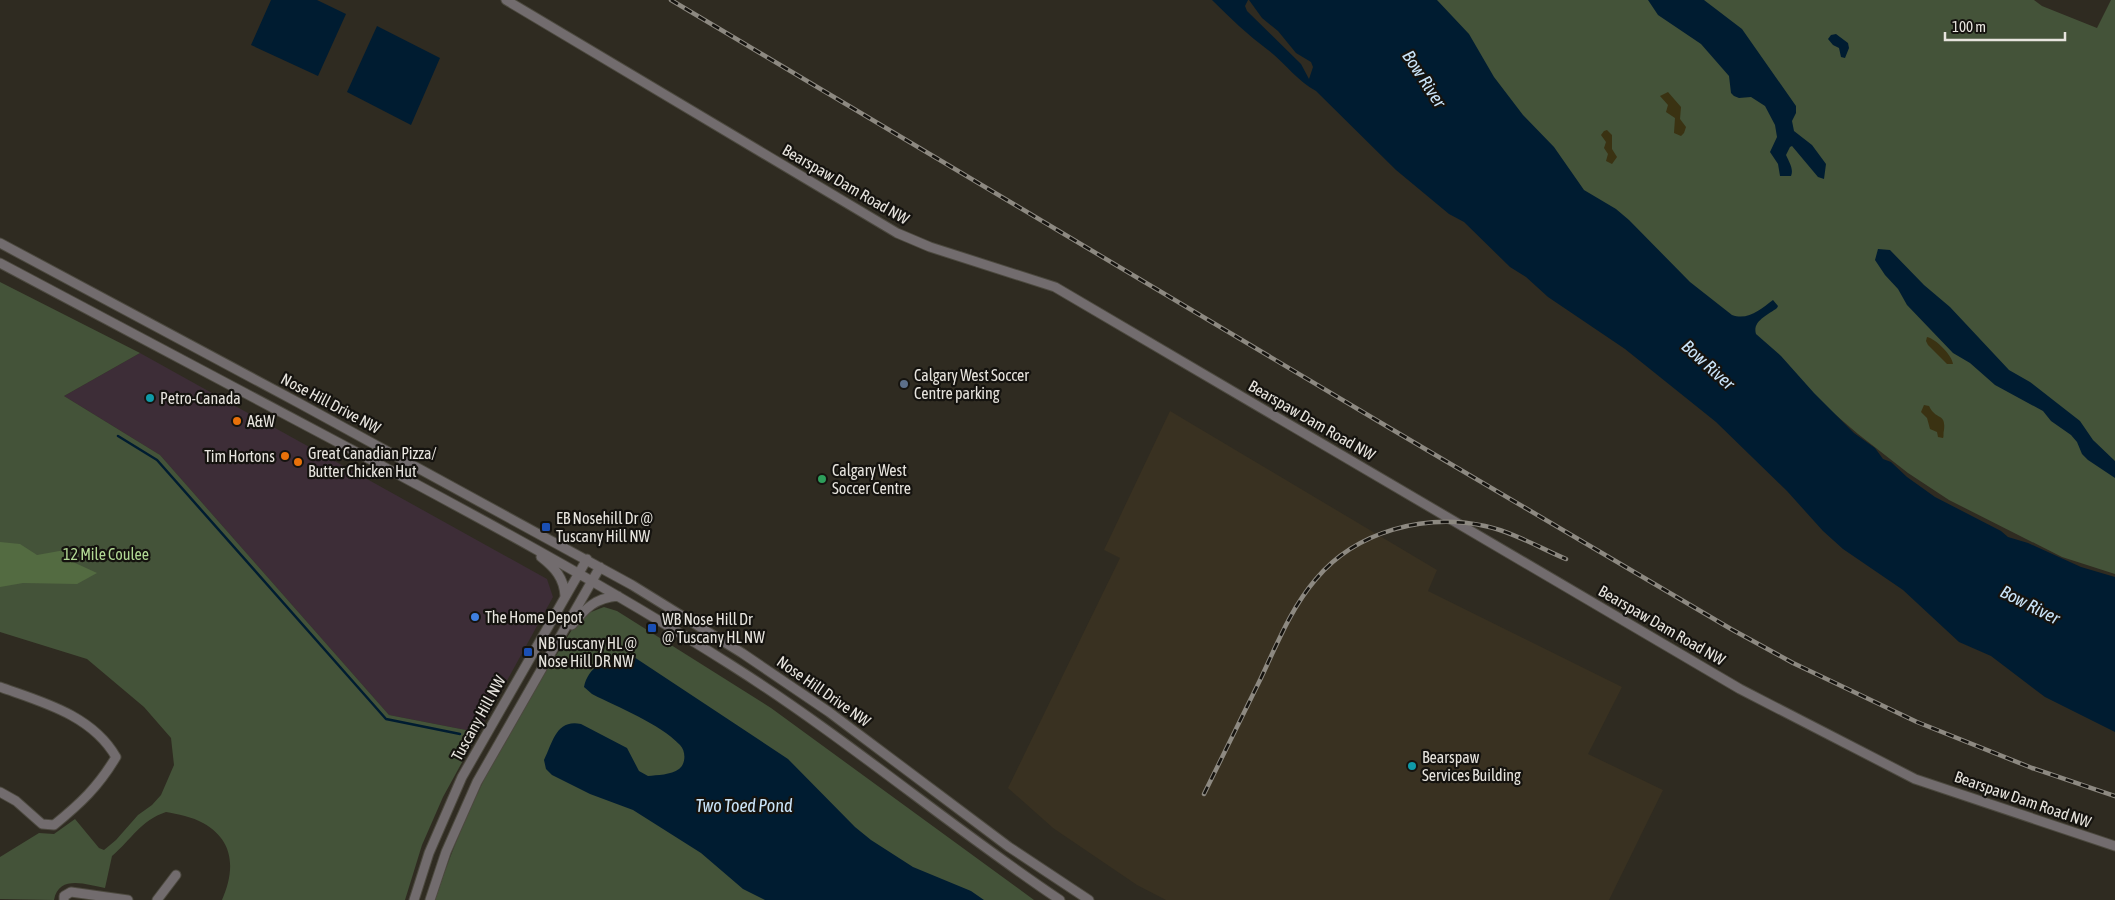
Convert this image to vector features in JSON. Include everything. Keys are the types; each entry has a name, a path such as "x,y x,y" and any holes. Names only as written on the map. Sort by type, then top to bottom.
{"street":[{"name":"Bearspaw Dam Road NW","path":"506,0 897,234 930,247 1055,287 1740,689 1915,778 2115,846"},
{"name":"Nose Hill Drive NW","path":"0,243 587,559 782,679 875,745 1009,847 1089,900"},
{"name":"Nose Hill Drive NW","path":"0,263 504,531 618,596 775,693 851,747 1016,871 1060,900"},
{"path":"504,531 555,569 564,584 565,596"},
{"name":"Tuscany Hill NW","path":"414,900 428,853 449,803 587,559"},
{"name":"Tuscany Hill NW","path":"430,900 446,852 477,782 600,567"},
{"path":"557,642 595,601 605,597 618,596"},
{"path":"0,687 49,704 68,713 110,746 116,757 104,777 91,793 54,825 42,824 16,801 0,792"},
{"path":"157,900 176,875"},
{"path":"64,900 64,896 71,892 128,900"}],"shaded area":[{"path":"140,353 547,579 553,597 477,735 471,731 389,715 160,455 64,396"},
{"path":"1170,411 1437,570 1428,591 1622,687 1588,754 1663,790 1609,900 1166,900 1137,885 1053,828 1008,788 1120,558 1104,550"}],"green space":[{"path":"1427,0 2034,0 2042,6 2097,28 2111,0 2115,0 2115,574 2062,557 1949,500 1908,473 1858,434 1575,192"},
{"name":"12 Mile Coulee","path":"0,282 140,353 64,396 160,455 389,715 471,731 477,735 443,797 422,845 405,900 222,900 229,878 230,867 227,847 214,830 203,823 185,816 166,812 143,825 112,856 105,888 75,883 62,887 57,892 54,900 0,899 0,857 39,833 54,834 75,819 99,848 104,850 116,840 138,815 152,805 161,795 174,765 171,738 144,707 87,659 0,632"},
{"path":"0,542 20,544 37,555 65,550 73,562 97,573 77,584 23,583 0,587"},
{"path":"604,607 617,611 771,708 1034,900 435,900 473,802 522,710 580,619"}],"sand":[{"path":"1668,92 1681,107 1680,119 1686,127 1681,136 1674,133 1675,118 1666,112 1668,105 1660,96"},
{"path":"1607,130 1612,135 1612,149 1617,157 1612,164 1606,161 1608,154 1604,148 1606,142 1601,135"},
{"path":"1927,337 1943,348 1950,356 1953,364 1947,364 1928,345"},
{"path":"1924,405 1929,406 1935,414 1942,418 1944,424 1943,438 1938,437 1937,432 1930,429 1927,418 1921,412"}],"water":[{"path":"271,0 317,0 346,14 318,76 251,45"},
{"name":"Bow River","path":"1212,0 1248,0 1245,6 1247,11 1301,64 1309,79 1313,67 1311,62 1296,53 1278,31 1262,18 1249,0 1437,0 1469,34 1494,77 1523,115 1554,147 1584,190 1616,209 1690,282 1732,315 1749,315 1773,300 1778,306 1777,308 1756,325 1756,334 1781,356 1814,393 1854,433 1875,448 1883,459 1891,462 1907,477 1935,497 2001,531 2008,537 2028,543 2081,567 2115,577 2115,732 2045,697 1991,656 1959,642 1903,590 1843,549 1716,422 1625,349 1548,297 1526,277 1510,267 1464,222 1449,214 1396,170 1316,91 1297,77"},
{"path":"1648,0 1704,0 1742,29 1796,106 1796,113 1792,121 1794,131 1812,145 1826,164 1824,179 1818,177 1792,146 1786,155 1792,168 1791,176 1780,176 1778,164 1770,152 1777,137 1775,125 1765,106 1751,97 1739,98 1734,96 1731,93 1729,76 1701,44 1658,15"},
{"path":"377,26 440,58 411,125 347,92"},
{"path":"1836,34 1848,43 1849,48 1845,58 1841,57 1839,48 1828,39 1831,35"},
{"path":"1878,249 1890,250 1924,285 1950,307 2009,370 2030,382 2080,421 2093,440 2115,461 2115,478 2088,460 2082,454 2077,442 2071,435 2051,421 2043,411 1995,385 1970,363 1953,353 1907,305 1898,289 1885,275 1875,260"},
{"name":"Two Toed Pond","path":"625,655 634,657 788,759 855,827 871,840 913,867 971,891 984,900 765,900 743,889 701,853 633,810 590,794 552,775 546,769 544,760 556,733 566,725 573,723 581,724 627,748 639,771 648,776 672,772 681,767 684,761 683,751 680,745 671,737 650,723 592,694 584,687 589,674 599,665 611,658"}],"waterway":[{"path":"118,436 157,460 386,719 460,734"}],"railway":[{"path":"671,0 1731,629 1793,663 1917,722 2032,768 2115,796"},
{"path":"1204,794 1299,602 1316,579 1332,562 1351,549 1371,538 1416,524 1462,523 1485,526 1506,532 1566,559"}],"place":[{"name":"Calgary West Soccer Centre parking","path":"904,384"},
{"name":"Petro-Canada","path":"150,398"},
{"name":"A&W","path":"237,421"},
{"name":"Tim Hortons","path":"285,456"},
{"name":"Great Canadian Pizza/ Butter Chicken Hut","path":"298,462"},
{"name":"Calgary West Soccer Centre","path":"822,479"},
{"name":"EB Nosehill Dr @ Tuscany Hill NW","path":"546,527"},
{"name":"The Home Depot","path":"475,617"},
{"name":"WB Nose Hill Dr @ Tuscany HL NW","path":"652,628"},
{"name":"NB Tuscany HL @ Nose Hill DR NW","path":"528,652"},
{"name":"Bearspaw Services Building","path":"1412,766"}]}
